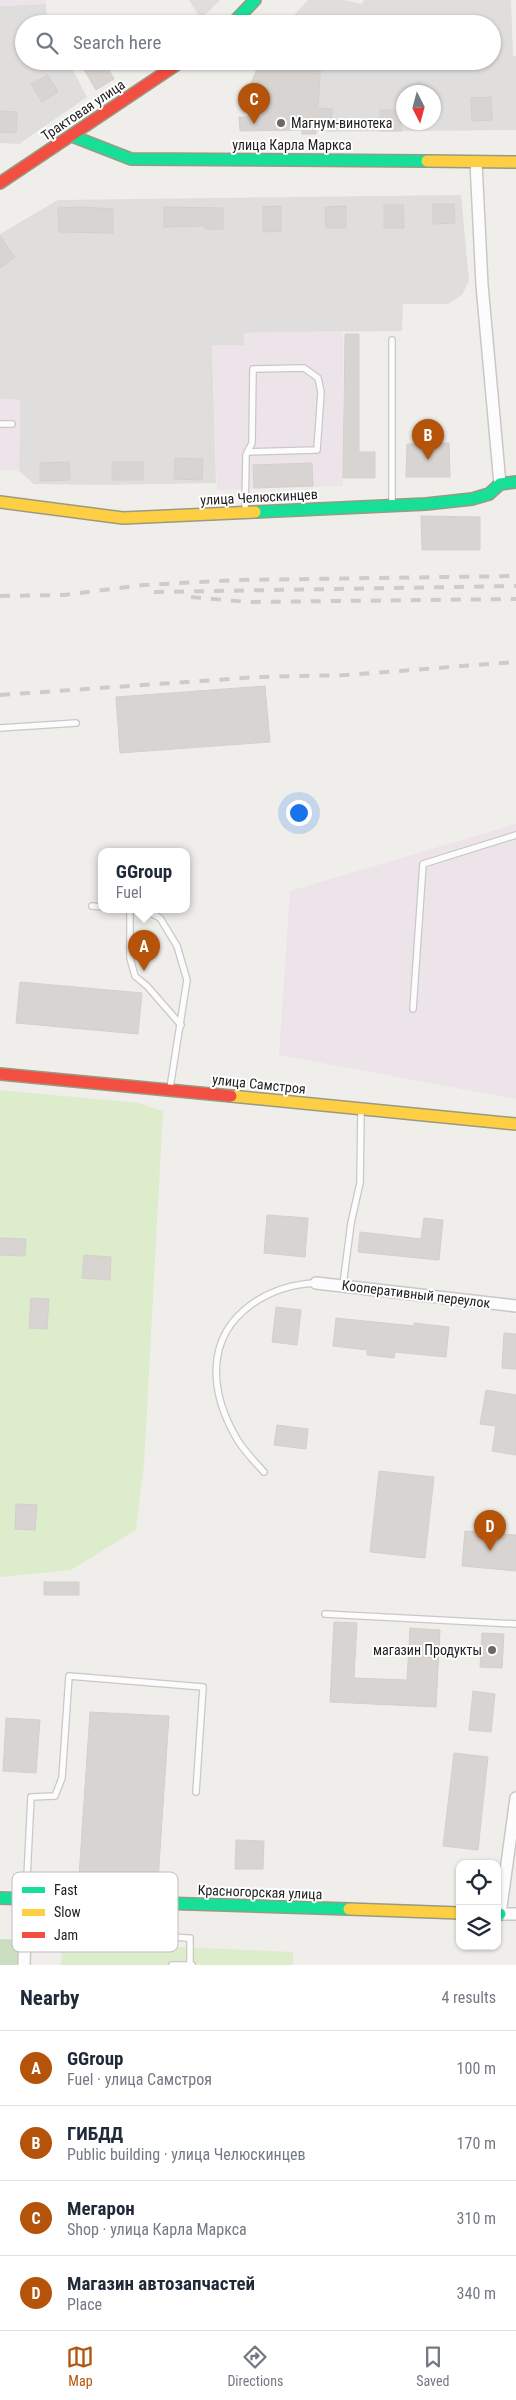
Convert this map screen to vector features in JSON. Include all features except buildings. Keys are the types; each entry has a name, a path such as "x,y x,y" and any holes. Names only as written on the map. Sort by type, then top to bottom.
{"street":[{"path":"241,15 255,0"},
{"name":"Трактовая улица","path":"0,183 169,70"},
{"name":"улица Карла Маркса","path":"72,136 131,159 516,162"},
{"path":"476,162 482,285 500,484"},
{"name":"улица Челюскинцев","path":"0,502 122,518 245,513 472,499 489,494 500,484 516,482"},
{"name":"улица Самстроя","path":"0,1074 516,1124"},
{"name":"Кооперативный переулок","path":"316,1283 516,1306"},
{"path":"500,1905 516,1798"},
{"name":"Красногорская улица","path":"178,1904 456,1913"},
{"path":"501,1914 516,1914"},
{"path":"24,1952 24,1965"}],"lane":[{"path":"392,340 392,505"},
{"path":"245,513 248,452 252,443 253,369 304,368 318,378 321,392 317,450 248,452"},
{"path":"0,424 12,424"},
{"path":"0,728 76,723"},
{"path":"413,1009 423,864 516,835"},
{"path":"92,906 98,907"},
{"path":"130,913 130,958 135,976 147,986 181,1025"},
{"path":"151,913 160,918 177,946 187,980 170,1090"},
{"path":"343,1285 351,1223 360,1182 361,1109"},
{"path":"264,1472 238,1440 223,1408 215,1369 221,1337 239,1313 267,1294 295,1284 316,1283"},
{"path":"325,1614 516,1624"},
{"path":"27,1872 31,1797 55,1796 62,1778 69,1676 202,1687 196,1792"},
{"path":"172,1965 191,1964 190,1938 178,1938"}],"shaded area":[{"path":"0,0 46,0 46,4 0,6"},
{"path":"189,0 220,0 205,15 198,15"},
{"path":"308,0 344,0 362,4 364,0 511,0 513,56 516,56 516,130 317,132 320,70 501,70 501,15 294,15"},
{"path":"46,4 47,15 15,15 15,70 73,70 87,97 19,144 0,143 0,6"},
{"path":"461,195 469,281 462,295 448,304 403,304 402,331 244,333 244,345 212,345 216,483 34,484 19,471 20,400 0,399 0,234 58,200"},
{"path":"343,331 343,486 217,490 212,345 244,345 244,333"},
{"path":"0,399 20,400 19,471 0,470"},
{"path":"516,824 516,1099 279,1055 290,891"}],"green space":[{"path":"0,1090 138,1103 163,1111 144,1466 136,1530 71,1570 0,1577"},
{"path":"0,1939 12,1940 12,1952 21,1952 20,1965 0,1965"},
{"path":"178,1947 293,1952 293,1965 61,1965 62,1952 178,1952"}],"railway":[{"path":"0,596 64,595 143,585 239,580 516,576"},
{"path":"154,592 516,586"},
{"path":"191,597 248,602 516,599"},
{"path":"0,695 258,677 346,675 516,662"}],"traffic: fast":[{"path":"241,15 255,0"},
{"path":"72,136 131,159 427,161"},
{"path":"255,512 426,504 472,499 489,494 500,484 516,482"},
{"path":"0,1898 12,1898"},
{"path":"178,1904 349,1909"}],"traffic: slow":[{"path":"427,161 516,162"},
{"path":"0,502 123,518 255,512"},
{"path":"231,1096 516,1124"},
{"path":"349,1909 456,1913"}],"traffic: jam":[{"path":"0,183 169,70"},
{"path":"0,1074 231,1096"}],"place":[{"name":"Магнум-винотека","path":"281,123"},
{"name":"Мегарон","path":"254,124"},
{"name":"ГИБДД","path":"428,460"},
{"name":"GGroup","path":"144,971"},
{"name":"Магазин автозапчастей","path":"490,1551"},
{"name":"магазин Продукты","path":"492,1650"}]}
